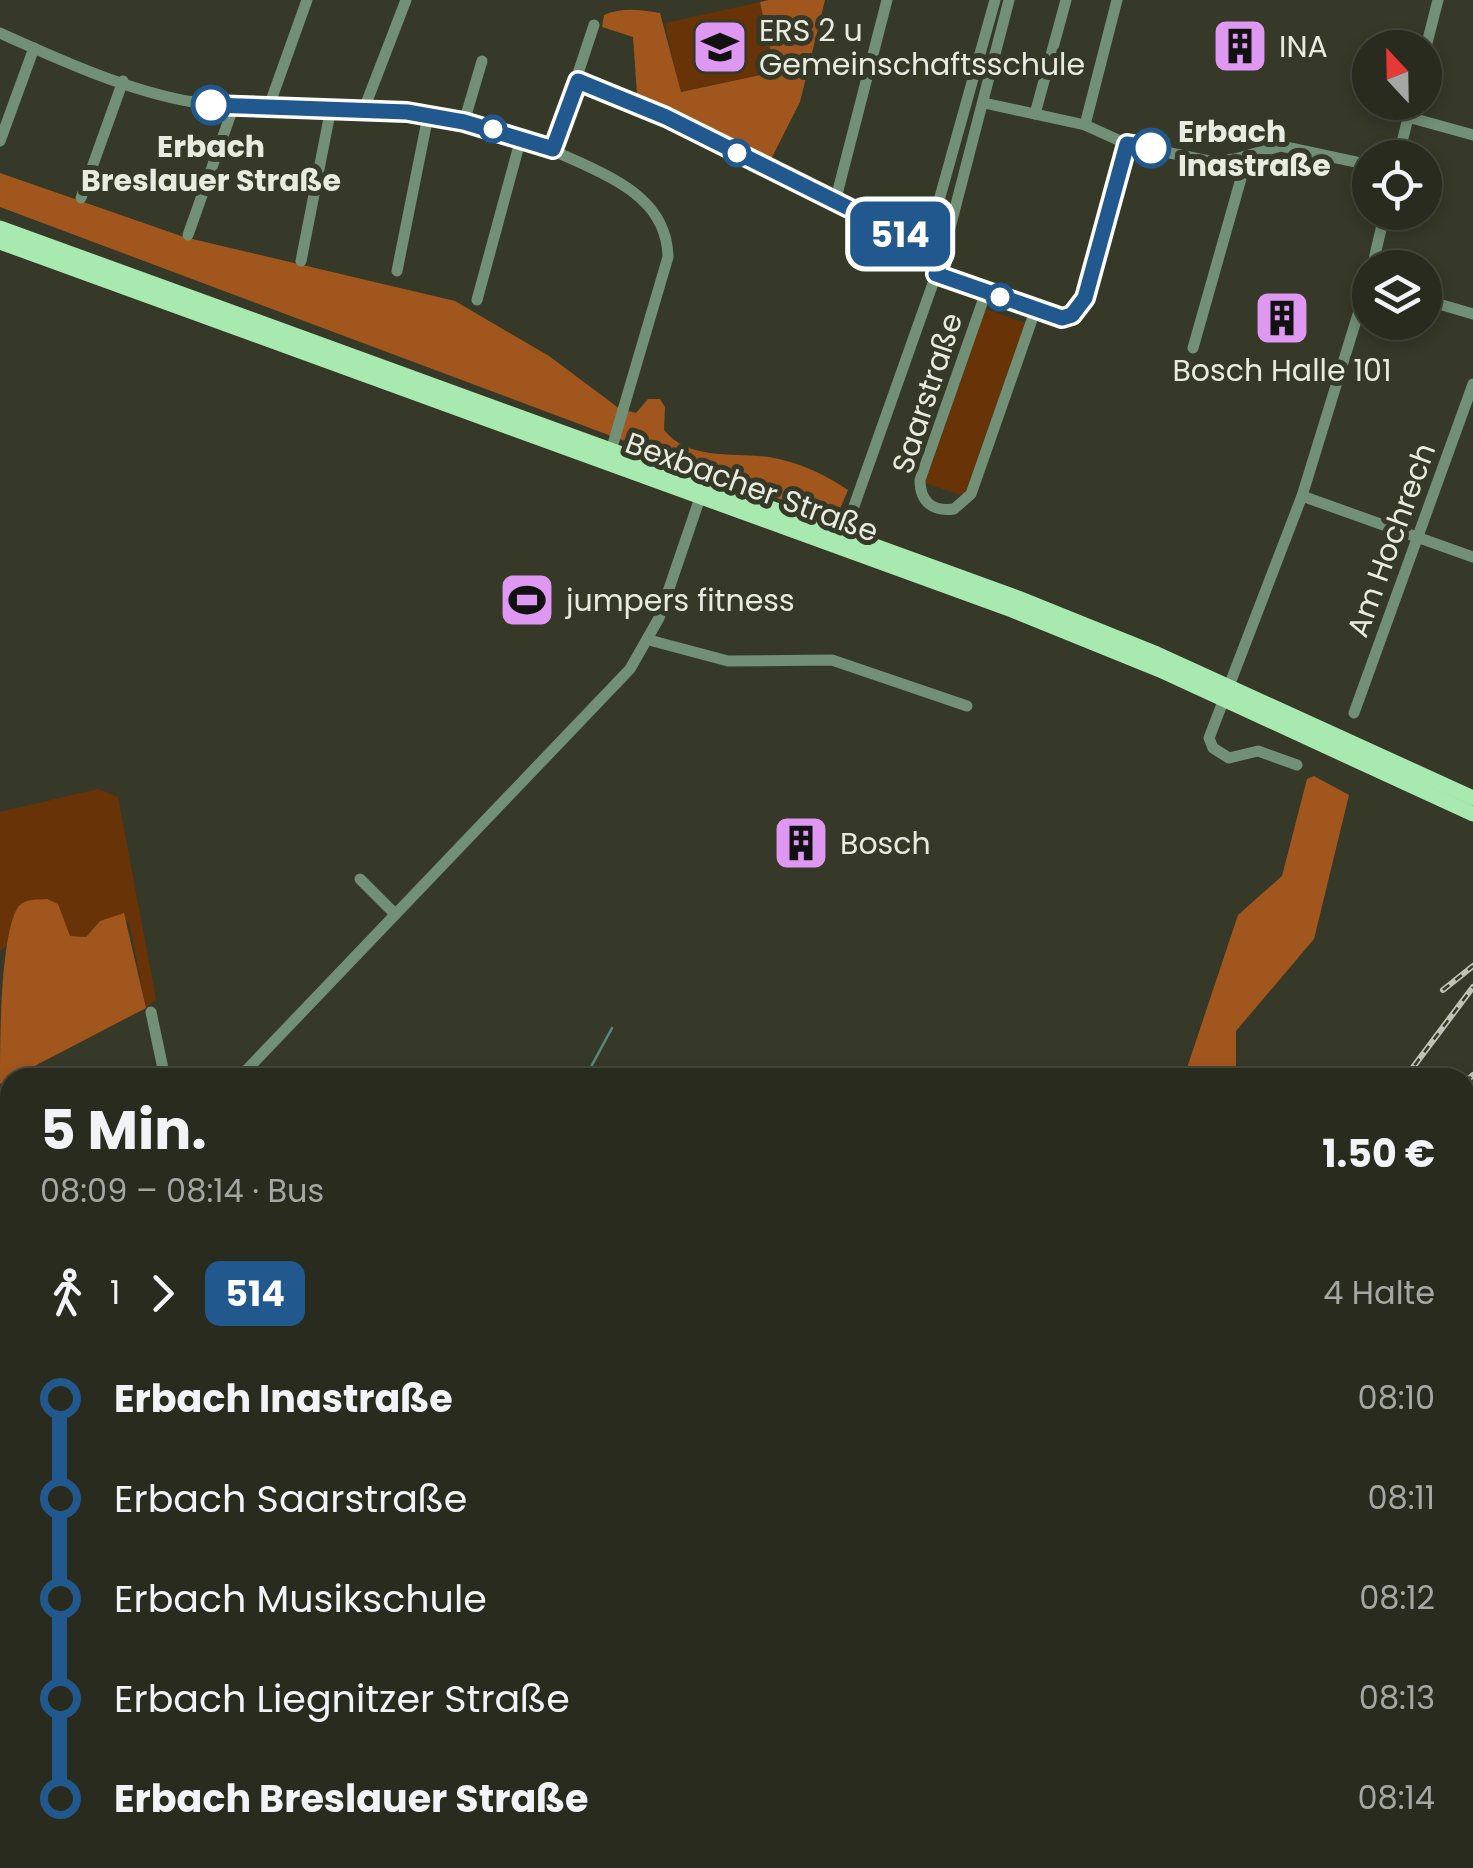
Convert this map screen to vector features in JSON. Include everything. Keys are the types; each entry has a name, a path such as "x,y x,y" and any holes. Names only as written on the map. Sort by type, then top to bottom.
{"main road":[{"name":"Bexbacher Straße","path":"0,228 608,458 658,468 703,491"},
{"name":"Bexbacher Straße","path":"0,242 842,541 1226,692 1473,798"},
{"name":"Bexbacher Straße","path":"1226,692 1473,814"}],"street":[{"path":"268,106 308,0"},
{"path":"364,109 406,0"},
{"path":"835,202 887,0"},
{"path":"926,247 995,0"},
{"path":"842,541 943,255 1009,0"},
{"path":"1036,114 1066,0"},
{"path":"1085,125 1118,0"},
{"path":"1430,30 1438,0"},
{"path":"553,149 594,25"},
{"path":"0,32 175,98 233,108 364,109 464,122 553,149 603,172 649,204 664,225 668,257 608,458"},
{"path":"0,140 34,48"},
{"path":"464,122 482,61"},
{"path":"81,198 123,81"},
{"path":"578,81 666,117 943,255"},
{"path":"984,103 1085,125 1127,144 1209,160 1235,159 1280,146 1352,161"},
{"path":"188,235 233,108"},
{"path":"301,261 331,108"},
{"path":"397,272 428,116"},
{"path":"1419,120 1473,135"},
{"path":"477,300 521,138"},
{"path":"936,274 1062,318 1080,308 1127,144"},
{"path":"1193,348 1242,174 1235,159"},
{"name":"Saarstraße","path":"986,292 920,480 923,498 933,507 954,509 970,494 1035,311"},
{"path":"1442,305 1473,314"},
{"path":"1297,766 1258,752 1229,758 1213,748 1209,738 1302,496 1352,335"},
{"name":"Am Hochrech","path":"1354,713 1473,384"},
{"path":"249,1068 614,688 649,640 703,491"},
{"path":"1302,496 1473,557"},
{"path":"649,640 738,662 832,660 967,706"},
{"path":"360,879 395,914"},
{"path":"151,1012 162,1068"}],"shaded area":[{"path":"825,0 800,102 769,163 643,101 637,94 633,37 602,27 604,15 611,12 660,13 681,92 775,72 760,2"},
{"name":"ERS 2 u Gemeinschaftsschule","path":"760,2 775,72 680,92 665,23"},
{"path":"0,173 184,237 455,301 549,356 620,409 636,413 648,399 660,399 665,407 664,430 689,448 783,460 817,472 848,490 838,514 830,518 0,207"},
{"path":"986,309 1025,323 964,496 925,483"},
{"path":"1314,776 1349,795 1314,939 1236,1031 1236,1068 1187,1068 1238,915 1282,876 1307,779"},
{"path":"98,789 118,797 156,999 146,1008 129,921 100,921 86,937 70,936 57,904 0,951 0,812"},
{"path":"47,899 58,904 70,936 86,937 100,921 124,913 146,1008 31,1068 0,1068 8,941 18,907 32,900"}],"waterway":[{"path":"590,1068 612,1028"}],"railway":[{"path":"1443,990 1473,966"},
{"path":"1412,1068 1473,987"}],"bus line":[{"name":"514","path":"211,105 407,112 464,122 553,149 578,81 666,117 943,255 936,274 1062,318 1072,315 1085,298 1127,144 1151,148"}],"place":[{"name":"INA","path":"1240,46"},
{"name":"ERS 2 u Gemeinschaftsschule","path":"720,47"},
{"name":"Erbach Breslauer Straße","path":"211,105"},
{"name":"Erbach Inastraße","path":"1151,148"},
{"name":"Bosch Halle 101","path":"1282,318"},
{"name":"jumpers fitness","path":"527,600"},
{"name":"Bosch","path":"801,843"}]}
